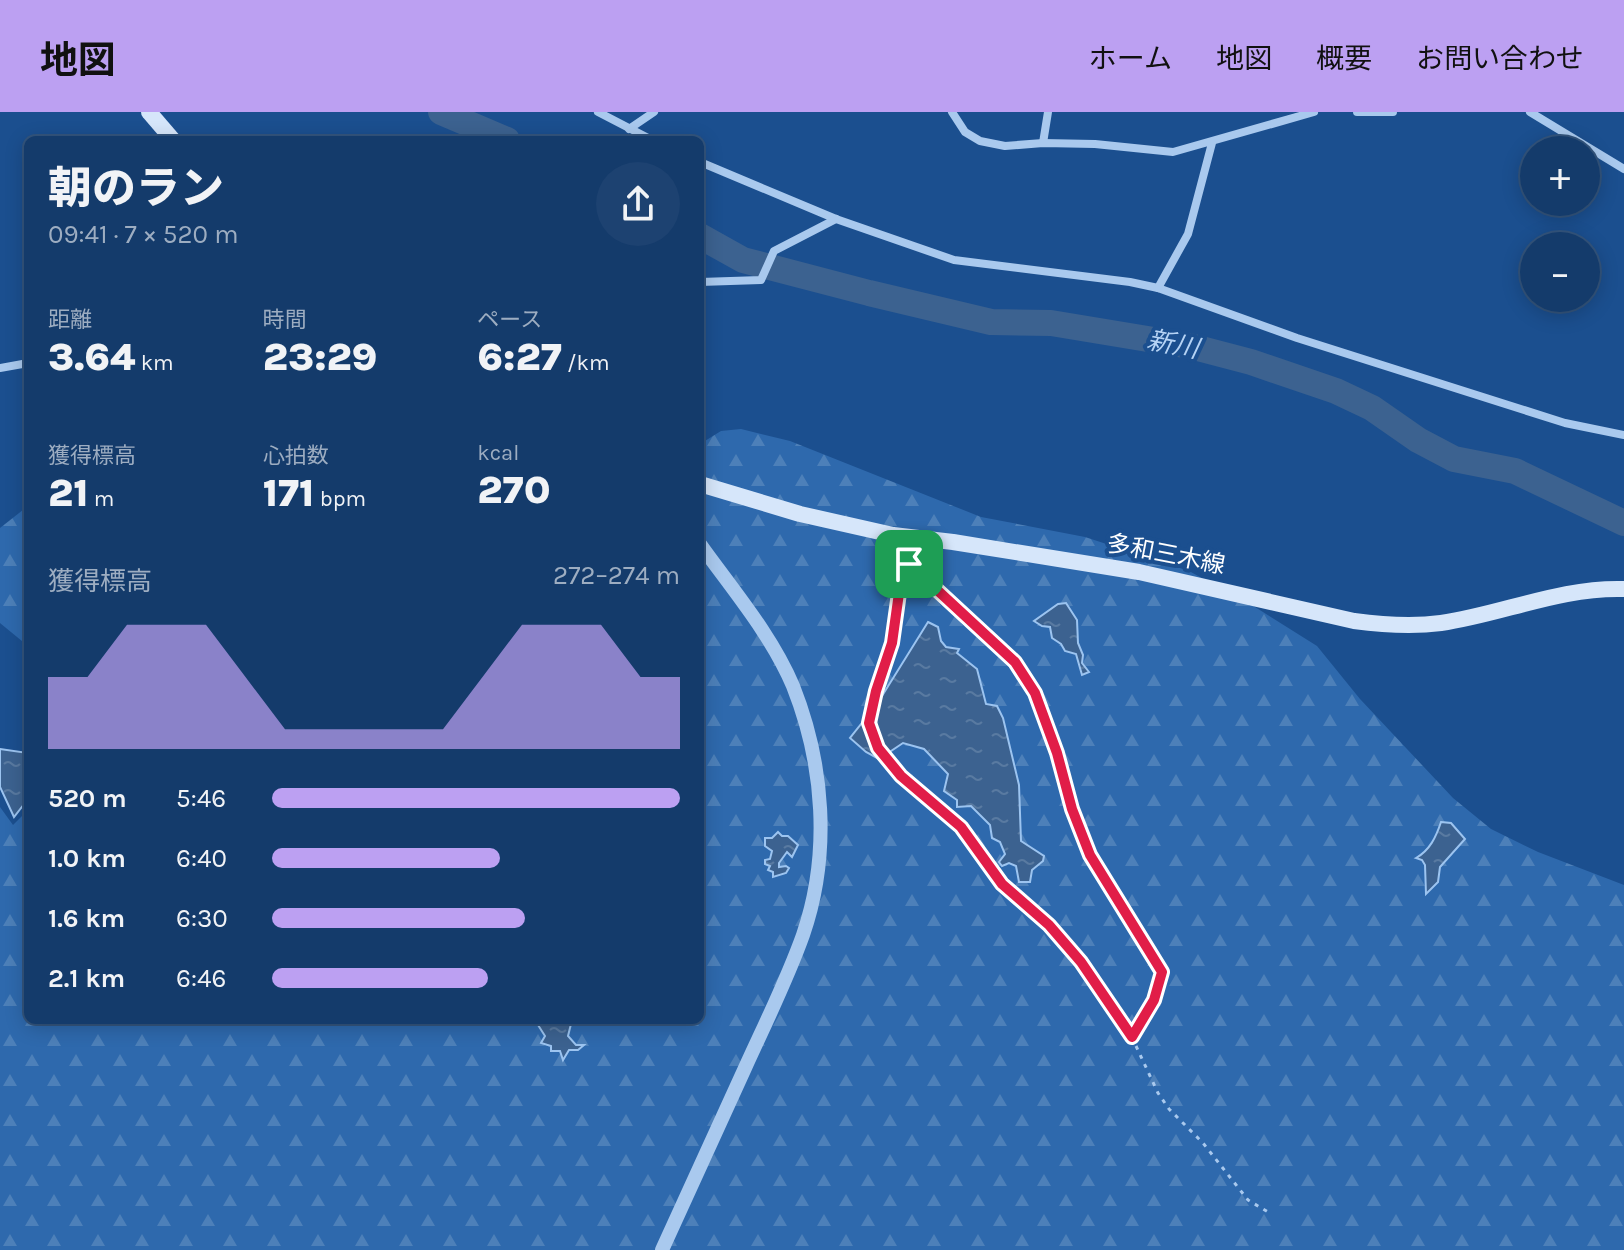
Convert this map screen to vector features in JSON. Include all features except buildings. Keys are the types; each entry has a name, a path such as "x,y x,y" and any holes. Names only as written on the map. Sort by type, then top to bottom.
{"main road":[{"path":"149,112 170,136"},
{"name":"多和三木線","path":"704,485 800,514 893,535 1139,572 1388,626 1444,622 1573,591 1624,589"}],"street":[{"path":"598,112 644,136"},
{"path":"629,129 654,112"},
{"path":"952,112 965,132 980,141 1005,146 1095,144 1173,152 1314,112"},
{"path":"1043,143 1048,112"},
{"path":"1357,112 1393,112"},
{"path":"1530,112 1624,169"},
{"path":"1158,288 1188,234 1212,143"},
{"path":"704,164 836,219 954,260 1158,288 1297,338 1565,423 1624,435"},
{"path":"704,282 761,280 774,251 836,219"},
{"path":"0,368 24,364"},
{"path":"893,535 909,564 1015,662 1035,693 1090,855 1162,972 1154,1000 1132,1037"},
{"path":"662,1250 804,933 820,851 817,766 805,719 791,682 766,637 704,550"}],"path":[{"path":"909,564 900,586 892,643 869,723 878,748 901,776 961,827 1002,884 1049,925 1081,962 1132,1037 1158,1093 1169,1109 1203,1143 1248,1200 1268,1212"}],"green space":[{"path":"741,429 790,441 981,517 1085,537 1189,571 1317,646 1360,699 1453,798 1491,829 1538,852 1624,885 1624,1250 0,1250 0,807 13,825 24,814 24,1024 704,1024 704,442 721,431"},
{"path":"24,509 24,643 0,623 0,528"}],"water":[{"path":"1066,603 1077,620 1082,663 1089,672 1082,675 1076,654 1065,651 1052,638 1050,627 1034,621 1058,604"},
{"path":"928,622 938,627 941,641 946,647 959,649 957,653 977,669 986,704 997,706 1003,718 1019,785 1021,841 1044,856 1043,861 1032,870 1030,882 1019,882 1016,866 1009,863 1002,866 999,862 1005,854 1000,842 992,838 990,825 971,806 957,807 957,800 944,791 948,774 924,749 903,743 879,759 850,738 877,704"},
{"path":"0,749 24,752 24,804 14,817 0,787"},
{"path":"1441,822 1451,823 1465,839 1440,867 1438,882 1426,894 1425,865 1416,858 1432,843"},
{"path":"778,832 798,845 792,857 787,852 779,863 779,867 789,868 786,873 773,877 773,872 768,870 770,866 765,864 772,851 765,846 765,838 772,838"},
{"path":"571,1024 568,1036 576,1045 584,1045 578,1050 569,1050 563,1060 560,1051 551,1051 551,1046 541,1043 545,1036 538,1025"}],"waterway":[{"name":"新川","path":"441,112 498,136"},
{"name":"新川","path":"704,238 743,260 991,322 1051,323 1190,346 1251,362 1336,391 1372,408 1418,440 1454,459 1515,471 1624,523"}],"route":[{"path":"909,564 1015,662 1035,693 1090,855 1162,972 1154,1000 1132,1037 1081,962 1049,925 1002,884 961,827 901,776 878,748 869,723 892,643 900,586 909,564"}]}
